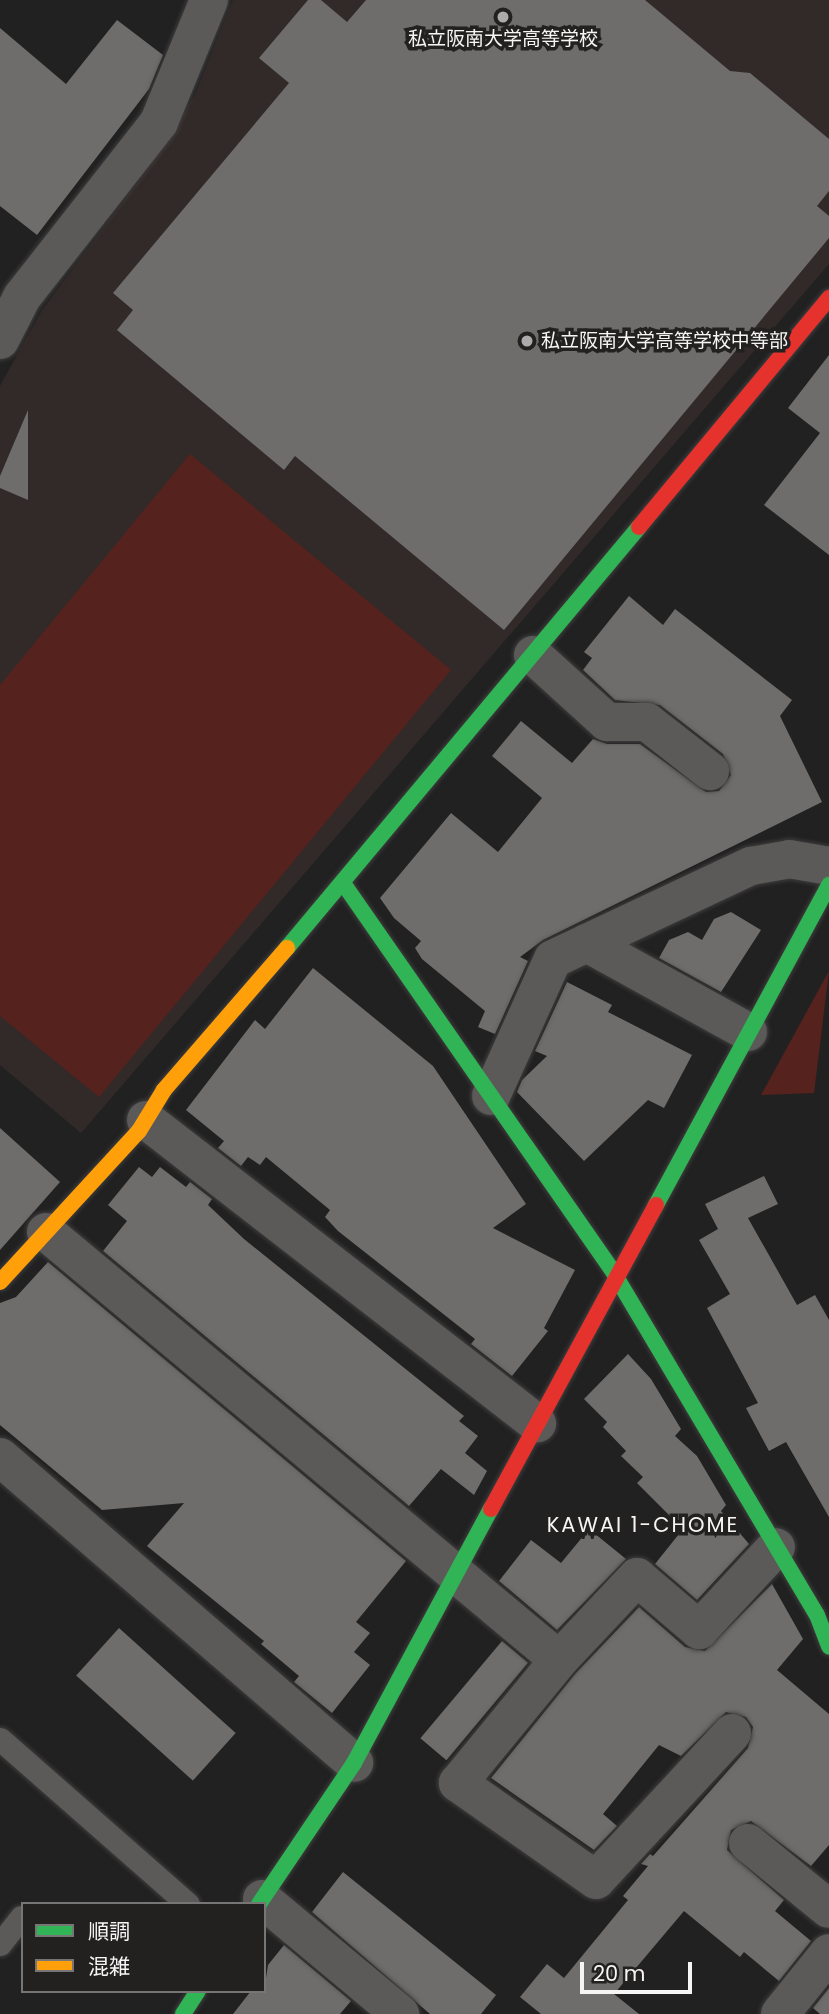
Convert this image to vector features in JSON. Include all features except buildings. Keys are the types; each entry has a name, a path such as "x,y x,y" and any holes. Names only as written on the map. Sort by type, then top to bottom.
{"street":[{"path":"0,340 11,286 159,122 209,0"},
{"path":"0,1282 146,1120 164,1090 343,883 829,298"},
{"path":"533,655 607,722 647,722 710,771"},
{"path":"491,1096 553,959 751,866 789,859 829,866"},
{"path":"343,883 615,1275 776,1547 825,1623"},
{"path":"260,1902 354,1763 615,1275 829,885"},
{"path":"587,943 748,1032"},
{"path":"146,1120 537,1423"},
{"path":"46,1232 559,1660"},
{"path":"0,1457 354,1763"},
{"path":"732,1733 596,1880 458,1783 559,1660 637,1577 699,1630 776,1547"},
{"path":"748,1843 829,1909"},
{"path":"266,1907 379,2007"},
{"path":"779,2014 829,1953"}],"lane":[{"path":"0,1739 186,1902"},
{"path":"0,1944 21,1917"}],"shaded area":[{"path":"233,0 829,0 829,264 81,1133 0,1065 0,386 42,310 147,170 195,95"},
{"path":"190,454 451,670 99,1097 0,1016 0,685"},
{"path":"829,971 814,1093 761,1095"}],"traffic: fast":[{"path":"287,948 639,527"},
{"path":"343,883 615,1275 817,1615 829,1647"},
{"path":"656,1205 829,885"},
{"path":"260,1902 354,1763 491,1509"},
{"path":"183,2014 197,1993"}],"traffic: slow":[{"path":"0,1282 139,1131 164,1090 287,948"}],"traffic: jam":[{"path":"639,527 829,298"},
{"path":"491,1509 656,1205"}],"place":[{"name":"私立阪南大学高等学校","path":"503,17"},
{"name":"私立阪南大学高等学校中等部","path":"527,341"}],"district":[{"name":"KAWAI 1-CHOME","path":"643,1525"}]}
